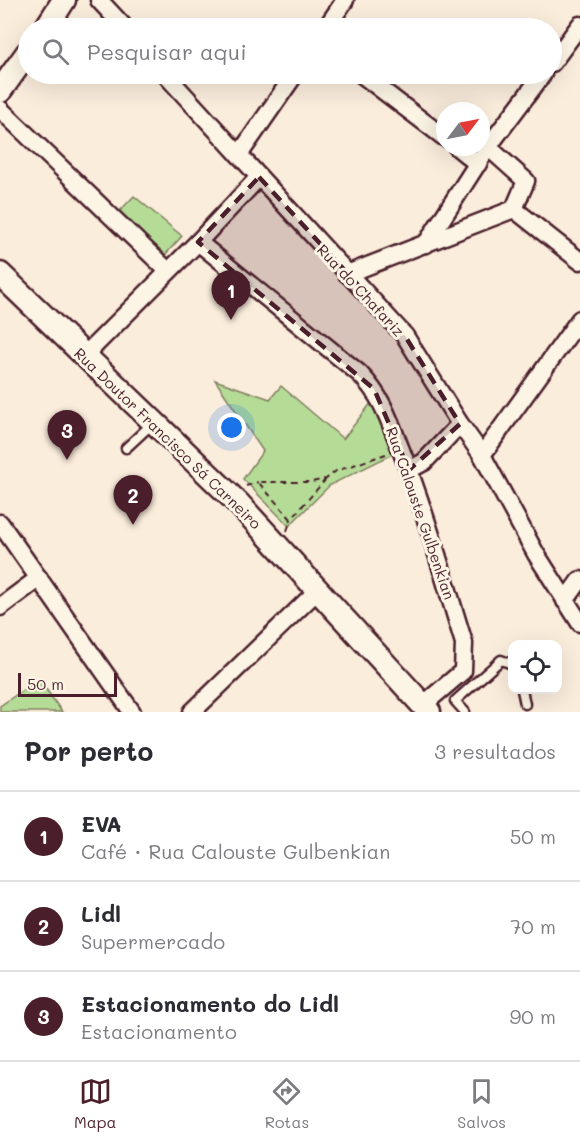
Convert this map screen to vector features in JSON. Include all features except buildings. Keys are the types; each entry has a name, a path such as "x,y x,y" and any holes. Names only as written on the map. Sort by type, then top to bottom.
{"street":[{"path":"52,18 64,0"},
{"path":"99,0 116,18"},
{"path":"333,18 345,0"},
{"path":"562,49 580,25"},
{"path":"0,91 18,66"},
{"name":"Rua do Chafariz","path":"174,84 405,336 482,455 536,554 580,623"},
{"path":"239,155 288,84"},
{"path":"374,84 436,131"},
{"path":"490,144 535,84"},
{"path":"0,109 168,271"},
{"path":"347,274 514,209 526,181 490,149"},
{"path":"468,156 478,164"},
{"path":"426,244 483,156"},
{"path":"84,356 198,242 259,177"},
{"path":"514,209 580,261"},
{"name":"Rua Calouste Gulbenkian","path":"198,242 360,374 374,389 385,408 409,470 464,643 463,671 426,709"},
{"name":"Rua Doutor Francisco Sá Carneiro","path":"0,274 239,504 426,709"},
{"path":"482,455 580,319"},
{"path":"409,470 424,462 460,424"},
{"path":"0,523 132,712"},
{"path":"0,606 39,578"},
{"path":"565,601 580,580"},
{"path":"192,712 317,591"}],"lane":[{"path":"126,448 154,422"},
{"path":"465,712 455,701 501,660 508,662"},
{"path":"523,694 525,704"}],"path":[{"path":"286,535 291,519 326,479 336,471 400,449"},
{"path":"242,487 258,482 311,482 326,479"},
{"path":"258,482 291,519"}],"highlighted area":[{"path":"259,177 405,336 460,424 409,470 374,389 198,242"}],"green space":[{"path":"134,196 182,236 165,255 118,213"},
{"path":"215,380 270,399 281,386 343,439 372,402 393,454 330,485 289,526 243,479 263,451"},
{"path":"39,679 62,712 0,712 0,706"}],"place":[{"name":"EVA","path":"231,320"},
{"name":"Estacionamento do Lidl","path":"67,460"},
{"name":"Lidl","path":"133,525"}]}
